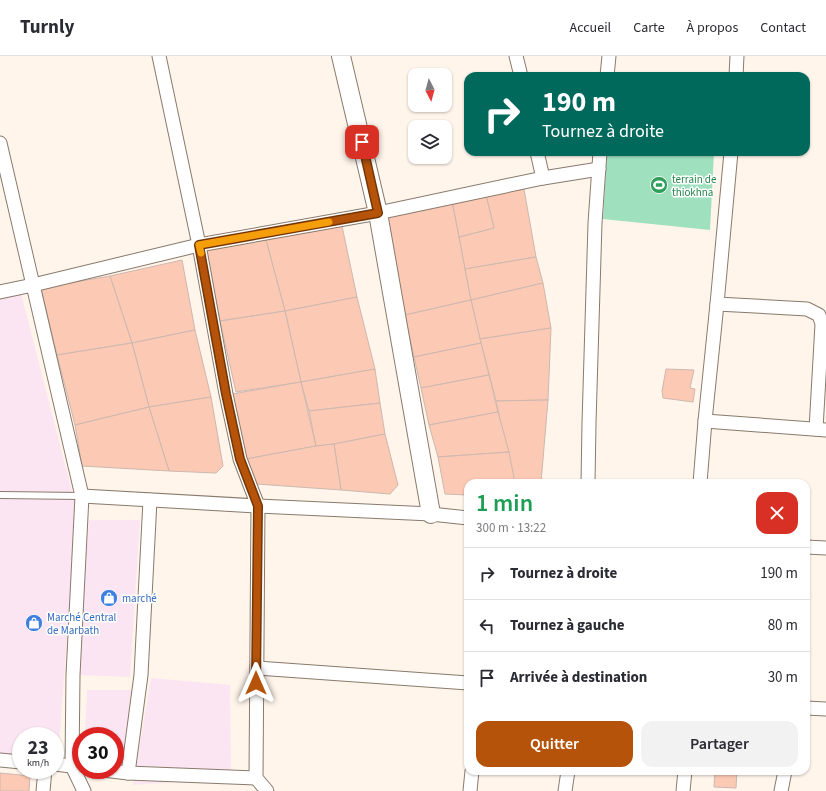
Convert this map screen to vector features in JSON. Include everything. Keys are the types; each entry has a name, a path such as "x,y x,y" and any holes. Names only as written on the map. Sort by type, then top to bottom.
{"street":[{"path":"159,56 199,245 226,394 240,459 258,506 256,778 267,791"},
{"path":"341,56 378,213 430,514"},
{"path":"516,56 519,72"},
{"path":"607,72 609,56"},
{"path":"736,72 737,56"},
{"path":"0,143 82,496 73,675 75,727"},
{"path":"538,156 543,178"},
{"path":"588,479 588,423 595,223 600,156"},
{"path":"700,479 731,156"},
{"path":"0,292 199,245 378,213 543,178 599,169"},
{"path":"705,421 821,430 822,324 819,314 807,309 717,304"},
{"path":"82,496 430,514 464,518"},
{"path":"128,773 141,675 150,500"},
{"path":"810,547 826,548"},
{"path":"256,668 464,683"},
{"path":"810,708 826,709"},
{"path":"0,760 12,761"},
{"path":"124,773 256,778"},
{"path":"470,791 472,775"},
{"path":"565,791 567,775"},
{"path":"683,791 685,775"},
{"path":"781,791 783,775"},
{"path":"43,791 44,779"},
{"path":"80,779 84,791"}],"lane":[{"path":"0,495 82,496"}],"shaded area":[{"name":"Marché Central de Marbath","path":"21,293 77,511 60,727 12,727 12,754 0,753 0,297"},
{"name":"marché","path":"89,520 140,520 130,677 75,675"},
{"path":"151,678 230,685 231,778 133,785"},
{"path":"87,690 132,690 127,762 124,762 124,727 85,727"}],"green space":[{"name":"terrain de thiokhna","path":"607,156 714,156 710,230 603,219"}],"building":[{"path":"524,189 536,257 465,269 459,237 494,228 486,195"},
{"path":"486,195 494,228 459,237 452,201"},
{"path":"452,201 471,300 405,315 385,216"},
{"path":"342,226 357,297 285,311 266,240"},
{"path":"266,240 285,311 220,321 206,247"},
{"path":"536,257 543,283 471,300 465,269"},
{"path":"182,260 195,330 132,343 110,276"},
{"path":"110,276 132,343 57,355 41,288"},
{"path":"543,283 551,328 480,339 471,300"},
{"path":"357,297 375,369 301,382 285,311"},
{"path":"471,300 481,343 414,357 405,315"},
{"path":"285,311 301,382 236,392 220,321"},
{"path":"551,328 548,400 496,401 480,339"},
{"path":"195,330 211,397 149,407 132,343"},
{"path":"132,343 149,407 75,425 57,355"},
{"path":"481,343 489,375 421,388 414,357"},
{"path":"375,369 380,403 309,411 301,382"},
{"path":"666,369 694,370 690,388 695,389 693,402 663,398 662,391"},
{"path":"489,375 498,412 429,425 421,388"},
{"path":"301,382 316,446 246,459 232,394"},
{"path":"211,397 223,466 216,473 169,471 149,407"},
{"path":"548,400 541,479 513,479 496,401"},
{"path":"380,403 385,434 316,446 309,411"},
{"path":"149,407 169,471 82,466 75,425"},
{"path":"498,412 509,452 438,457 429,425"},
{"path":"385,434 398,485 390,494 341,490 334,444"},
{"path":"334,444 341,490 256,484 246,459 316,446"},
{"path":"509,452 514,479 464,479 464,495 445,494 438,457"},
{"path":"0,773 12,774 12,779 30,779 29,791 0,791"},
{"path":"715,775 737,775 736,788 714,787"}],"slow traffic":[{"path":"201,253 199,245 329,222"}],"place":[{"name":"terrain de thiokhna","path":"659,185"},
{"name":"marché","path":"109,598"},
{"name":"Marché Central de Marbath","path":"34,623"}],"route":[{"path":"256,683 258,506 240,459 226,394 199,245 378,213 362,142"}]}
